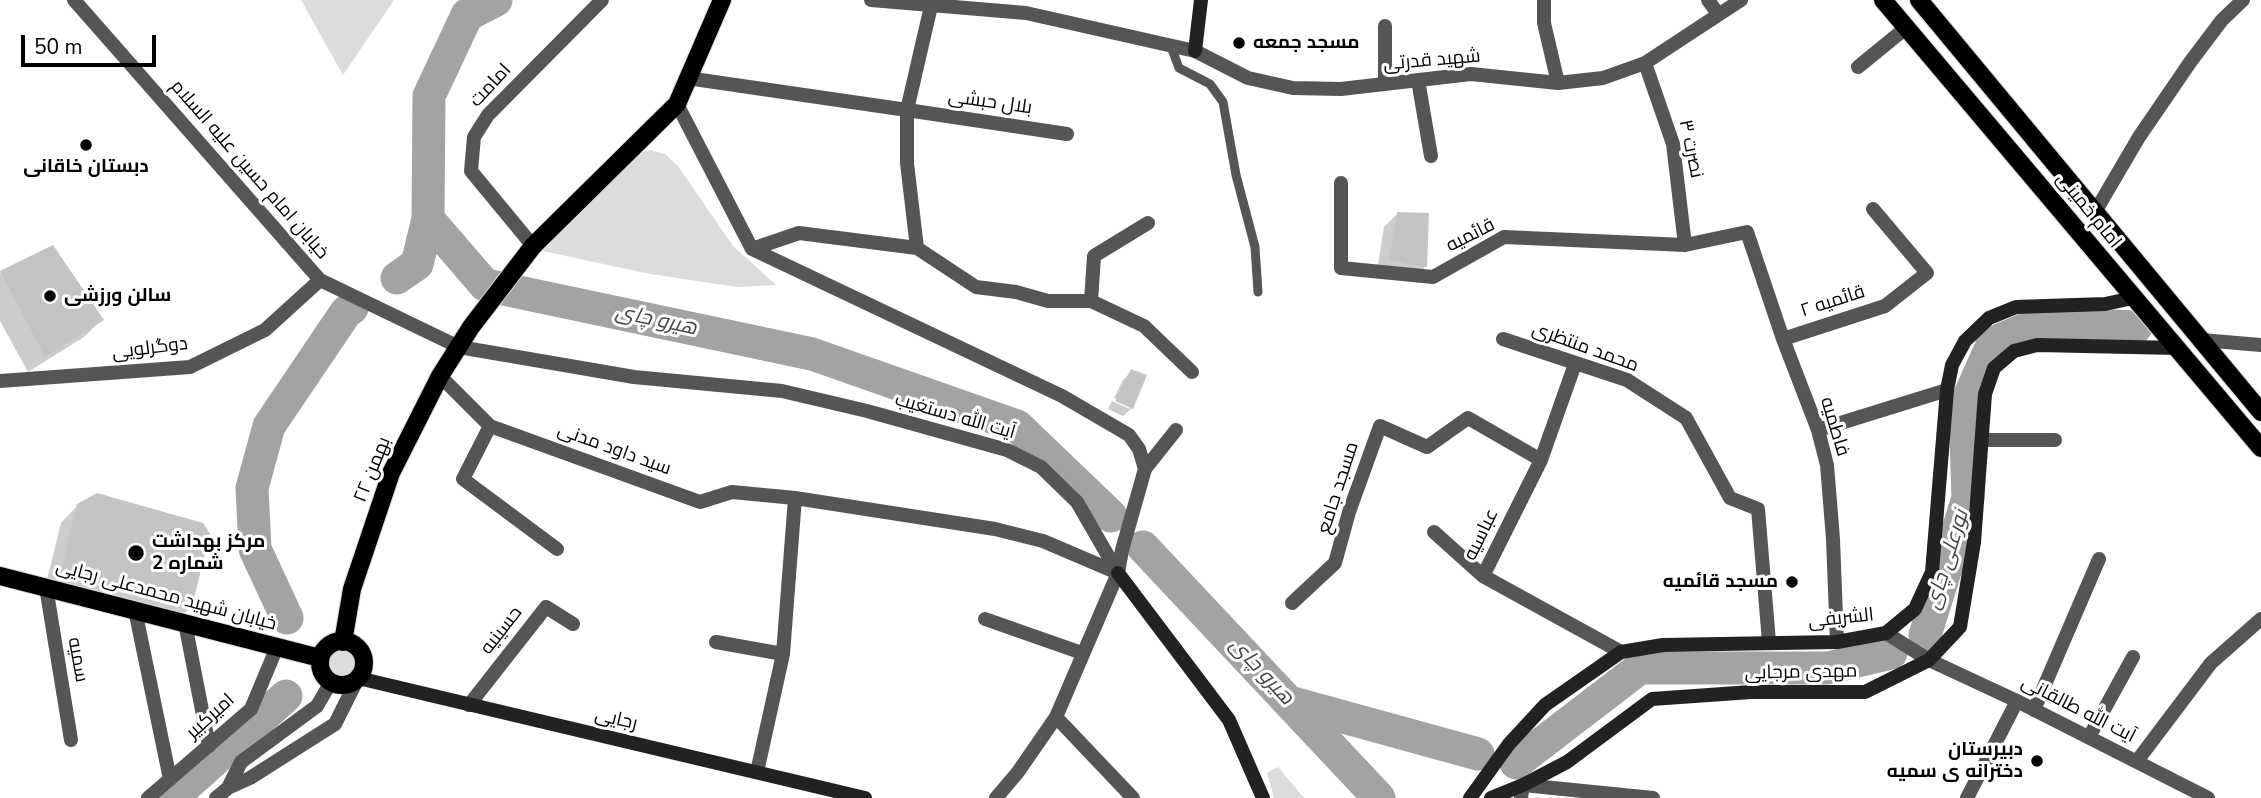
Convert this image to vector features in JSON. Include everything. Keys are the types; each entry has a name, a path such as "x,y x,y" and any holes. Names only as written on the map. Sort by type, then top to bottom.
{"main road":[{"path":"533,246 677,104 722,0"},
{"path":"1195,51 1202,0"},
{"name":"امام خمینی","path":"1883,0 2261,448"},
{"name":"امام خمینی","path":"1919,0 2258,404"},
{"name":"۲۲ بهمن","path":"342,642 352,589 391,473 440,376 471,327 533,246"},
{"name":"الشریفی","path":"1470,798 1509,744 1545,705 1621,652 1663,645 1837,642 1886,633 1915,609 1932,572 1947,390 1952,365 1965,341 1989,318 2015,307 2105,304 2133,298"},
{"name":"مهدی مرجایی","path":"1491,798 1522,792 1652,699 1751,692 1865,692 1929,660 1960,627 1974,541 1984,394 1994,368 2014,351 2037,345 2178,348"},
{"name":"آیت الله دستغیب","path":"1118,573 1229,720 1263,798"},
{"name":"خیابان شهید محمدعلی رجایی","path":"0,576 320,658"},
{"path":"342,642 350,643 361,652 364,666 358,678 345,685 331,682 321,671 320,658 329,646 342,642"},
{"name":"رجایی","path":"358,678 865,798"}],"street":[{"name":"خیابان امام حسین علیه السلام","path":"74,0 320,280 459,347"},
{"name":"امامت","path":"533,246 471,172 474,137 488,115 602,0"},
{"name":"شهید قدرتی","path":"871,0 1026,13 1195,51 1248,78 1293,88 1341,89 1471,74 1558,83 1603,78 1645,63 1741,0"},
{"path":"1545,0 1544,23 1558,83"},
{"path":"1708,0 1718,13"},
{"path":"2095,212 2139,137 2190,61 2222,20 2243,0"},
{"path":"917,248 907,163 907,110 930,6"},
{"path":"1385,26 1385,84"},
{"path":"1858,67 1907,27"},
{"name":"نصرت ۳","path":"1645,63 1673,144 1685,245"},
{"name":"بلال حبشی","path":"687,78 1067,134"},
{"path":"1418,80 1431,156"},
{"path":"677,104 752,249 1062,396 1129,435 1139,449 1145,469"},
{"name":"قائمیه","path":"1341,183 1340,268 1433,277 1504,237 1685,245 1747,232"},
{"name":"قائمیه ۲","path":"1783,339 1885,306 1927,273 1873,209"},
{"path":"1091,301 1094,256 1148,223"},
{"name":"فاطمیه","path":"1747,232 1783,339 1818,430 1827,465 1837,642"},
{"path":"752,249 799,233 917,248 976,287 1016,292 1048,302 1091,301 1144,326 1192,372"},
{"name":"دوگرلویی","path":"0,382 190,367 265,330 320,280"},
{"name":"محمد منتظری","path":"1503,339 1627,380 1686,418 1730,498 1758,509 1769,642"},
{"path":"2202,340 2261,345"},
{"name":"آیت الله دستغیب","path":"459,347 635,377 782,391 867,411 1007,450 1041,467 1077,502 1118,573"},
{"name":"عباسیه","path":"1575,364 1541,460 1483,576 1621,652"},
{"name":"سید داود مدنی","path":"440,376 490,426 700,502 732,492 795,498 995,529 1043,541 1118,573"},
{"path":"1818,430 1947,390"},
{"name":"مسجد جامع","path":"1292,603 1335,563 1349,512 1380,426 1427,447 1468,418 1541,460"},
{"path":"490,426 463,479 556,549"},
{"path":"996,798 1018,772 1056,716 1118,573 1145,469 1176,430"},
{"path":"1982,440 2055,440"},
{"path":"757,772 783,654 795,498"},
{"path":"1434,532 1483,576"},
{"path":"2034,710 2099,559"},
{"name":"سمیه","path":"46,587 71,740"},
{"name":"حسینیه","path":"469,705 546,607 573,624"},
{"path":"135,610 170,779"},
{"path":"985,619 1082,653"},
{"path":"2137,761 2211,663 2261,619"},
{"path":"186,623 209,746"},
{"name":"آیت الله طالقانی","path":"1886,633 1929,660 2017,701 2208,798"},
{"path":"716,642 783,654"},
{"name":"امیرکبیر","path":"148,798 251,709 277,647"},
{"path":"2089,737 2133,657"},
{"path":"216,798 228,788 250,778 335,724 358,678"},
{"path":"228,788 242,762 317,706 331,682"},
{"path":"1967,798 2017,701"},
{"path":"1056,716 1133,798"},
{"path":"1522,792 1653,798"}],"lane":[{"path":"1170,44 1179,68 1210,84 1223,102 1236,175 1255,247 1258,292"}],"shaded area":[{"path":"301,0 394,0 343,75"},
{"path":"650,150 665,154 678,166 733,246 776,285 737,287 650,274 543,251 628,156"},
{"path":"343,645 356,650 361,663 356,676 343,681 330,676 325,663 330,650"},
{"path":"1278,767 1304,798 1274,798 1267,773"}],"building":[{"path":"1397,212 1429,213 1427,267 1389,259"},
{"name":"سالن ورزشی","path":"53,245 104,320 45,357 0,271"},
{"path":"1131,369 1147,375 1133,409 1115,401"},
{"name":"مرکز بهداشت شماره 2","path":"97,493 203,523 210,534 191,610 61,571 77,504"}],"waterway":[{"name":"هیرو چای","path":"397,278 417,264 428,219 429,96 467,15 496,0"},
{"name":"هیرو چای","path":"428,219 485,285 812,354 1017,426 1111,516"},
{"path":"287,618 255,549 252,488 269,426 346,312 352,308"},
{"name":"نورعلی چای","path":"1925,635 1968,498 1965,406 1993,343 2040,323 2136,327"},
{"name":"هیرو چای","path":"1143,547 1379,798"},
{"path":"1516,763 1640,668 1828,668 1891,653"},
{"path":"172,798 286,696"},
{"path":"1289,702 1478,754"}],"place":[{"name":"مسجد جمعه","path":"1239,43"},
{"name":"دبستان خاقانی","path":"86,145"},
{"name":"سالن ورزشی","path":"50,296"},
{"name":"مرکز بهداشت شماره 2","path":"136,553"},
{"name":"مسجد قائمیه","path":"1792,582"},
{"name":"دبیرستان دخترانه ی سمیه","path":"2037,761"}]}
